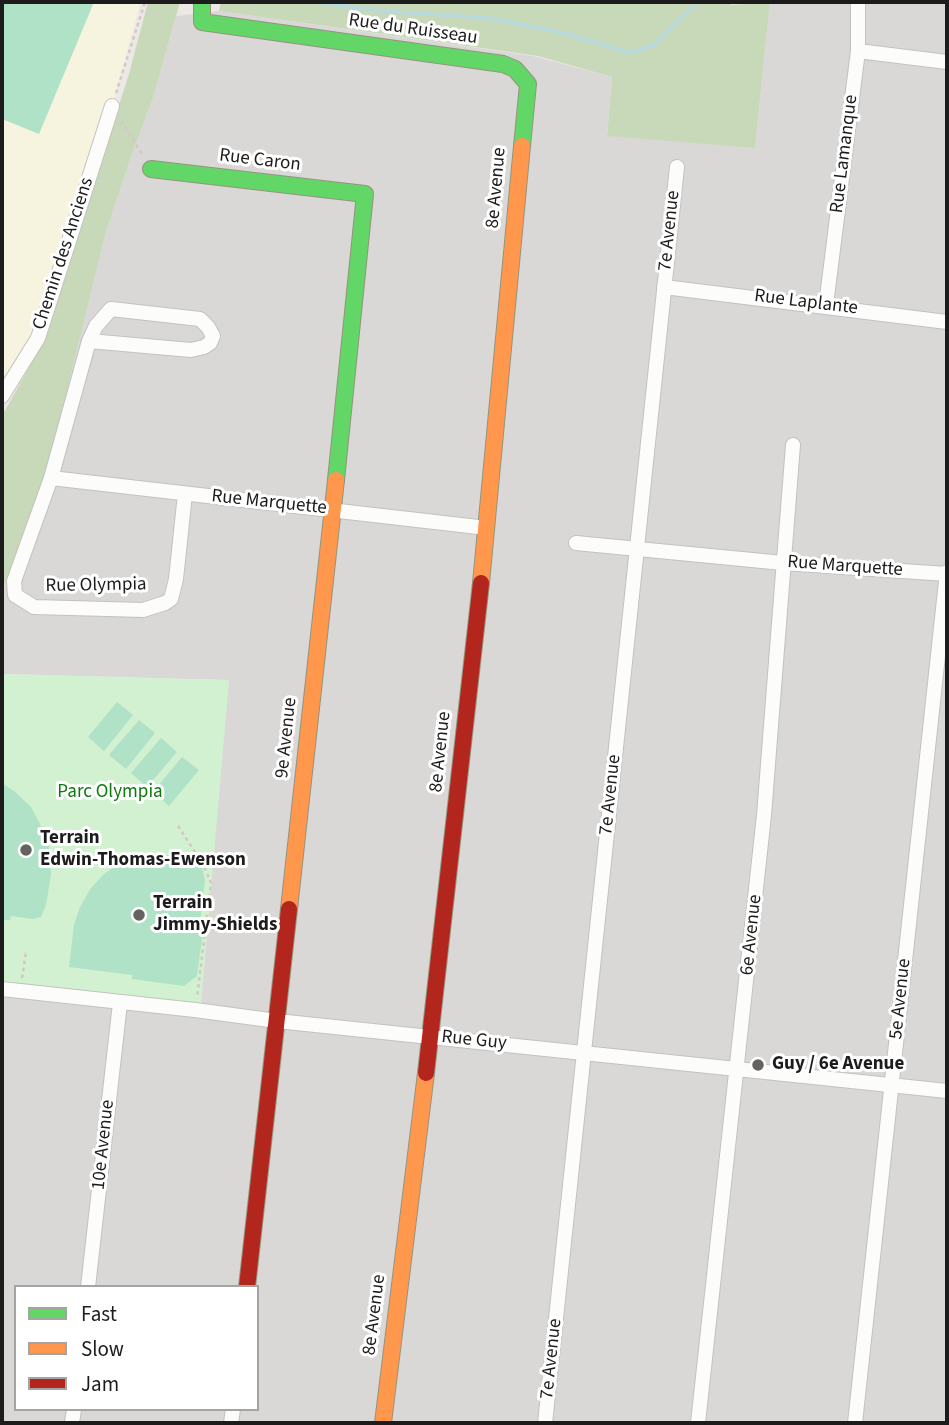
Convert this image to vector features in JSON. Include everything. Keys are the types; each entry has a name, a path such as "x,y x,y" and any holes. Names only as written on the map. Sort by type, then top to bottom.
{"street":[{"name":"Rue du Ruisseau","path":"202,2 202,22 503,64 515,69 528,84"},
{"name":"Rue Lamanque","path":"826,305 858,51 858,2"},
{"path":"858,51 947,62"},
{"name":"8e Avenue","path":"383,1423 487,528 528,84"},
{"name":"Chemin des Anciens","path":"2,396 38,338 112,106"},
{"name":"7e Avenue","path":"545,1423 677,167"},
{"name":"Rue Caron","path":"151,169 365,194"},
{"name":"9e Avenue","path":"247,1285 333,510 365,194"},
{"name":"Rue Laplante","path":"664,287 947,322"},
{"name":"Rue Olympia","path":"89,341 191,350 211,343 212,336 200,318 111,309 96,326 89,341 51,478 14,581 15,595 34,607 142,610 165,603 171,599 176,579 186,494"},
{"name":"6e Avenue","path":"698,1423 764,815 793,445"},
{"name":"Rue Marquette","path":"51,478 487,528"},
{"name":"Rue Marquette","path":"576,542 783,563 947,573"},
{"name":"5e Avenue","path":"855,1423 947,573"},
{"name":"Rue Guy","path":"2,989 277,1021 947,1091"},
{"name":"10e Avenue","path":"88,1285 120,1003"}],"path":[{"path":"145,2 112,106 151,169"},
{"path":"178,826 204,866 211,883 195,1010"},
{"path":"20,991 24,952"}],"shaded area":[{"path":"2,2 141,2 112,106 38,338 2,396"},
{"path":"770,2 947,2 947,1423 2,1423 2,984 228,680 2,674 2,591 46,476 106,232 154,95 176,16 219,11 533,56 612,77 607,135 755,147"}],"green space":[{"path":"2,2 94,2 39,134 2,119"},
{"path":"148,2 180,2 154,95 106,232 46,476 2,591 2,416 43,342 129,74"},
{"path":"221,2 730,2 731,5 770,2 755,148 607,136 612,77 538,56 219,11"},
{"name":"Parc Olympia","path":"2,674 229,680 201,1005 2,984"},
{"path":"117,702 133,715 104,751 88,737"},
{"path":"139,720 155,733 126,769 109,755"},
{"path":"161,738 177,752 147,787 131,773"},
{"path":"182,757 199,770 169,806 153,792"},
{"name":"Terrain Edwin-Thomas-Ewenson","path":"2,783 31,807 49,841 51,875 41,917 33,919 11,916 10,920 2,920"},
{"name":"Terrain Jimmy-Shields","path":"148,855 196,858 202,867 205,880 200,923 204,924 197,976 184,986 132,979 132,975 69,967 74,925 91,888 117,865"}],"waterway":[{"path":"316,2 380,11 489,18 564,33 630,53 654,45 698,2"}],"traffic: fast":[{"path":"202,2 202,22 503,64 515,69 528,84 522,146"},
{"path":"151,169 365,194 336,480"}],"traffic: slow":[{"path":"481,583 522,146"},
{"path":"289,909 336,480"},
{"path":"383,1423 426,1073"}],"traffic: jam":[{"path":"426,1073 481,583"},
{"path":"247,1285 289,909"}],"place":[{"name":"Terrain Edwin-Thomas-Ewenson","path":"26,850"},
{"name":"Terrain Jimmy-Shields","path":"139,915"},
{"name":"Guy / 6e Avenue","path":"758,1065"}]}
